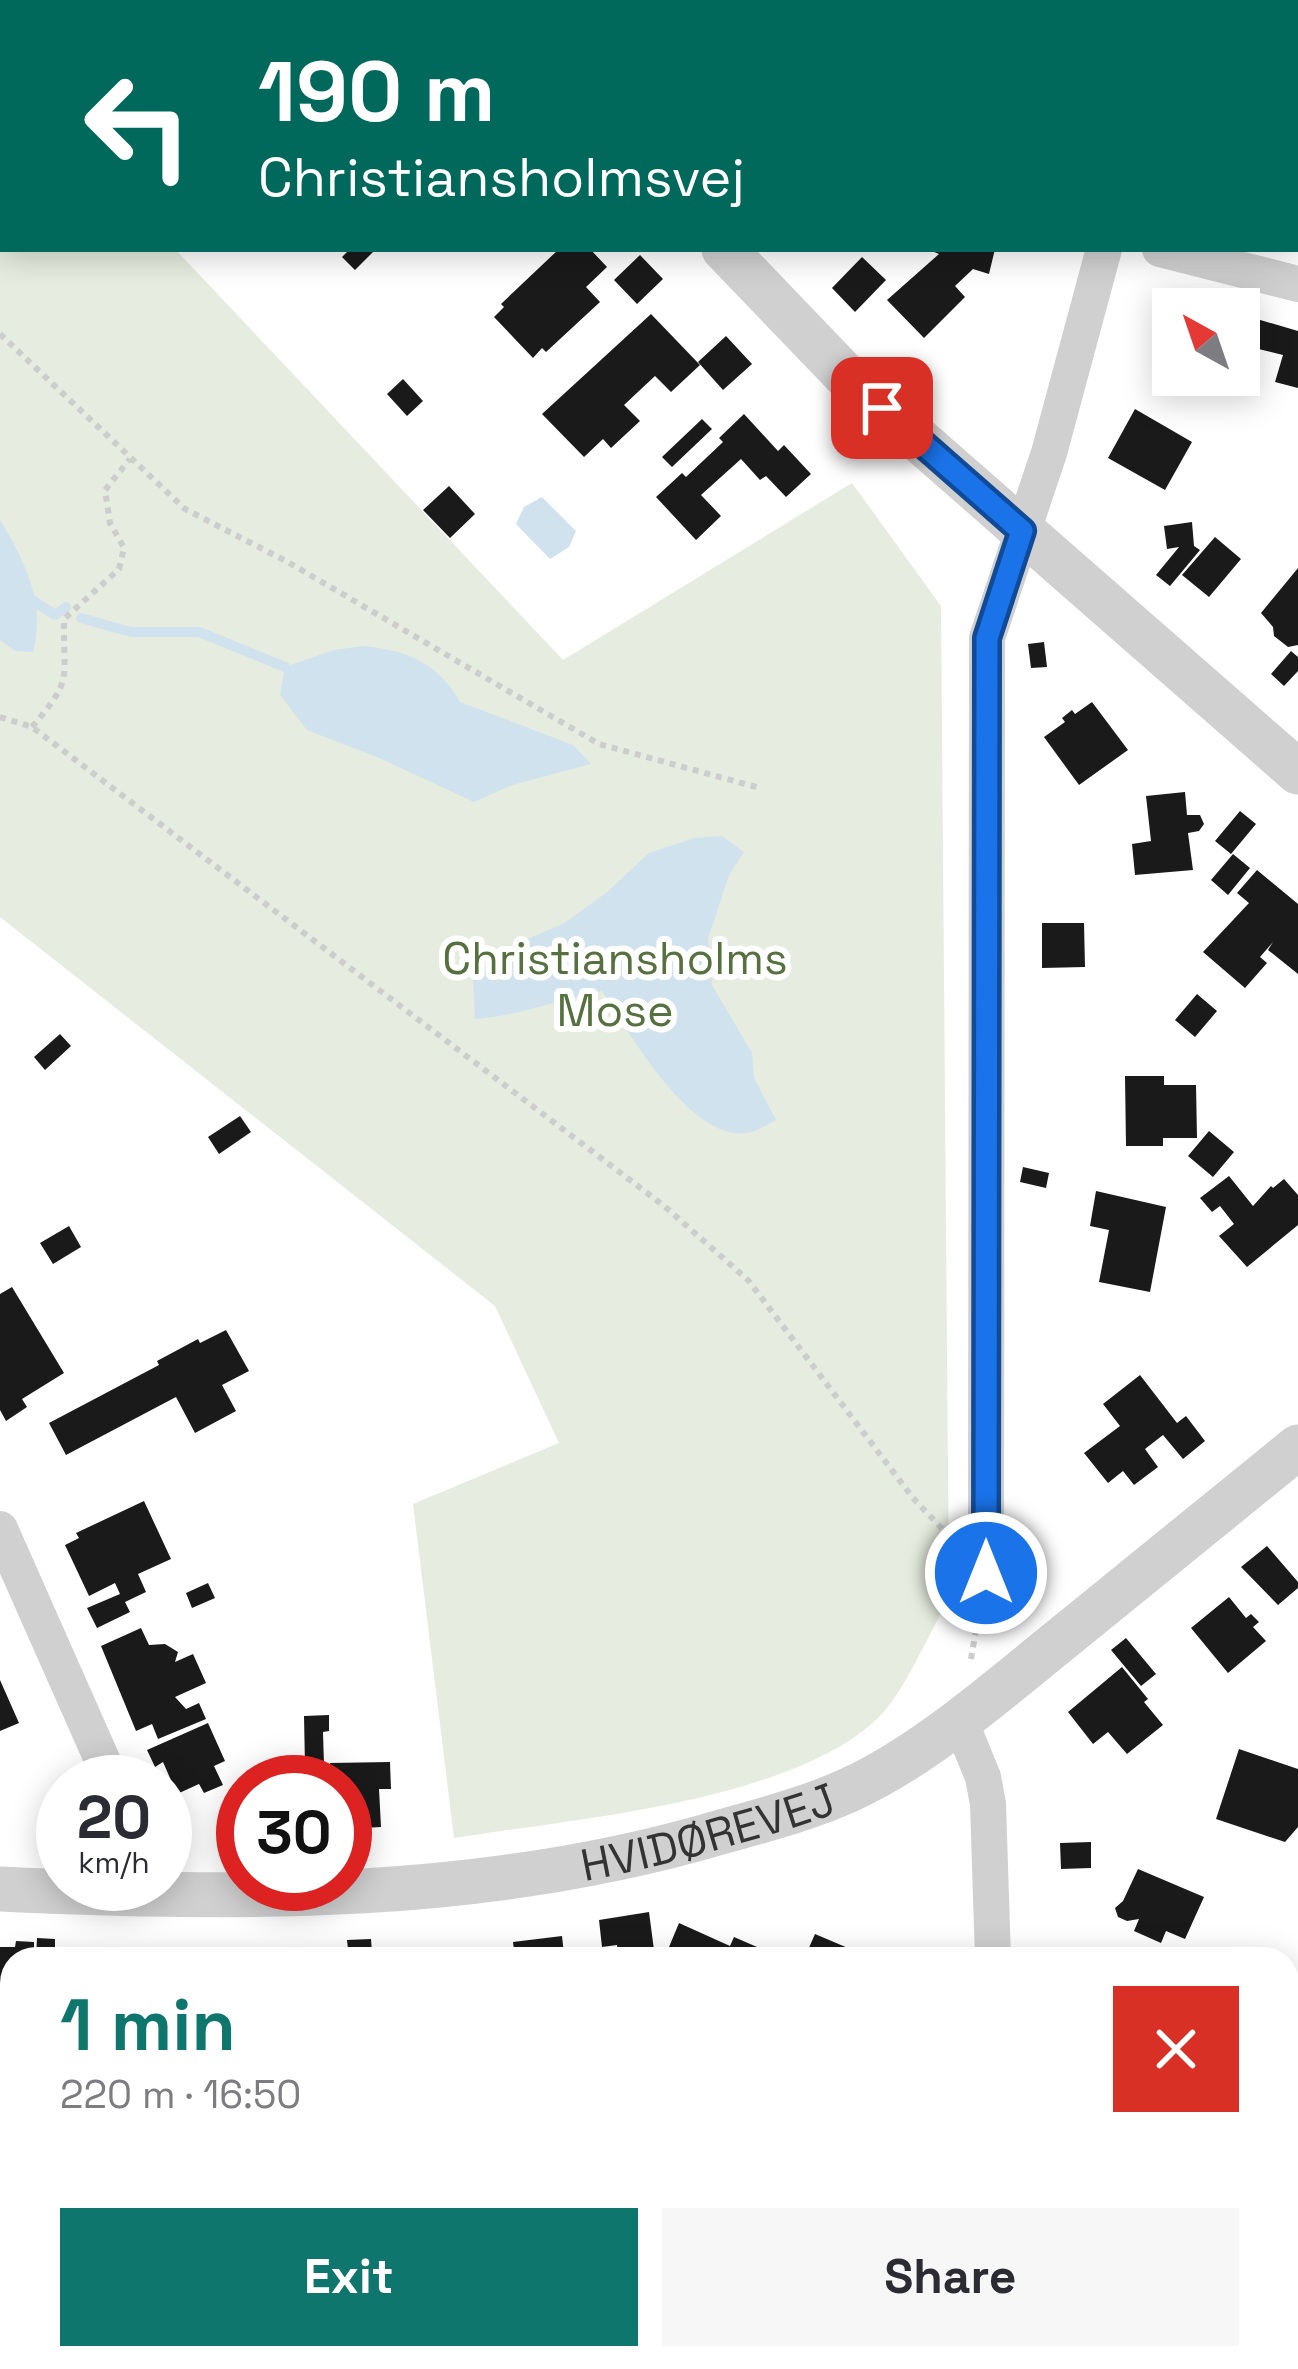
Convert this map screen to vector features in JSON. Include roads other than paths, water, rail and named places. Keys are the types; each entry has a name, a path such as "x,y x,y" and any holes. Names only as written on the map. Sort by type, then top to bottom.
{"street":[{"path":"727,252 847,377 1298,772"},
{"path":"986,1573 987,638 1049,452 1103,252"},
{"path":"1172,252 1298,284"},
{"name":"HVIDØREVEJ","path":"192,1891 368,1894 514,1878 641,1856 852,1789 960,1721 1298,1447"},
{"path":"0,1528 100,1755"},
{"path":"960,1721 988,1804 993,1947"},
{"name":"HVIDØREVEJ","path":"0,1889 36,1889"}],"water":[{"path":"542,497 576,531 569,547 550,559 516,524 524,507"},
{"path":"0,520 31,583 37,617 33,652 15,651 0,640"},
{"path":"365,646 421,661 460,702 573,745 591,764 512,785 474,802 307,730 280,695 285,667 334,650"},
{"path":"722,836 744,852 729,875 708,939 712,985 752,1053 754,1078 776,1120 751,1132 729,1132 707,1122 665,1082 602,991 475,1019 473,979 508,947 563,924 649,853 695,838"}],"waterway":[{"path":"32,600 55,615 66,607"},
{"path":"81,618 131,632 199,632 285,667"}],"park label":[{"name":"Christiansholms Mose","path":"615,984"}]}
